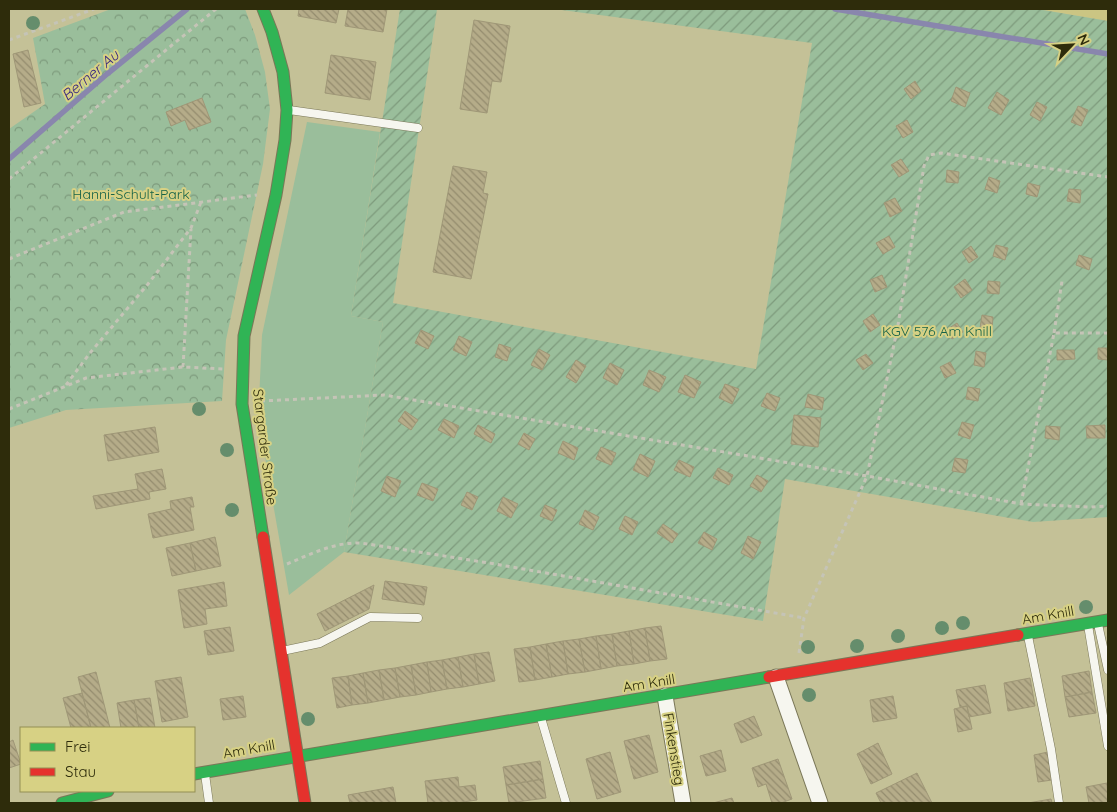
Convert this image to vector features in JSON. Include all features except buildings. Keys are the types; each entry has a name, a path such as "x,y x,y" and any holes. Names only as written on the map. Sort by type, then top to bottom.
{"street":[{"name":"Stargarder Straße","path":"263,9 272,32 283,72 287,110 285,140 276,195 244,336 242,404 304,803"},
{"name":"Am Knill","path":"199,773 1098,622"},
{"path":"776,677 820,803"},
{"name":"Finkenstieg","path":"664,696 682,803"},
{"path":"62,803 104,792"}],"lane":[{"path":"287,110 418,128"},
{"path":"280,652 320,643 370,617 418,618"},
{"path":"1098,622 1108,670"},
{"path":"1098,622 1108,746"},
{"path":"1028,634 1051,749 1058,803"},
{"path":"540,716 566,803"},
{"path":"199,773 209,803"}],"path":[{"path":"9,40 94,9"},
{"path":"9,179 216,9"},
{"path":"799,673 804,618 867,476 898,325 924,166 929,155 941,153 1108,177"},
{"path":"9,260 124,212 260,195"},
{"path":"65,386 191,228 201,202"},
{"path":"183,367 191,228"},
{"path":"1021,504 1054,333 1062,281"},
{"path":"1054,333 1108,333"},
{"path":"9,408 86,378 183,367 242,370"},
{"path":"255,401 384,395 867,476 1021,504 1108,506"},
{"path":"280,566 330,546 361,543 489,563 804,618"}],"shaded area":[{"path":"1037,9 1108,9 1108,21"}],"green space":[{"name":"Hanni-Schult-Park","path":"111,9 245,9 255,35 265,72 270,109 263,164 226,340 222,401 66,410 9,428 9,129 45,104 33,38"},
{"name":"KGV 576 Am Knill","path":"400,9 437,9 393,303 756,369 812,43 554,9 1037,9 1108,21 1108,517 1033,522 785,479 763,621 344,552 383,322 351,316"},
{"path":"307,122 380,132 351,316 383,322 344,552 289,595 266,463 259,401 262,335"}],"waterway":[{"name":"Berner Au","path":"9,159 107,74 187,9"},
{"path":"835,9 1108,54"}],"traffic: fast":[{"path":"263,9 272,32 283,72 287,110 285,140 276,195 244,336 242,404 263,537"},
{"path":"1018,635 1108,620"},
{"path":"195,774 769,677"},
{"path":"62,803 104,792"}],"traffic: jam":[{"path":"263,537 305,803"},
{"path":"769,677 1018,635"}]}
